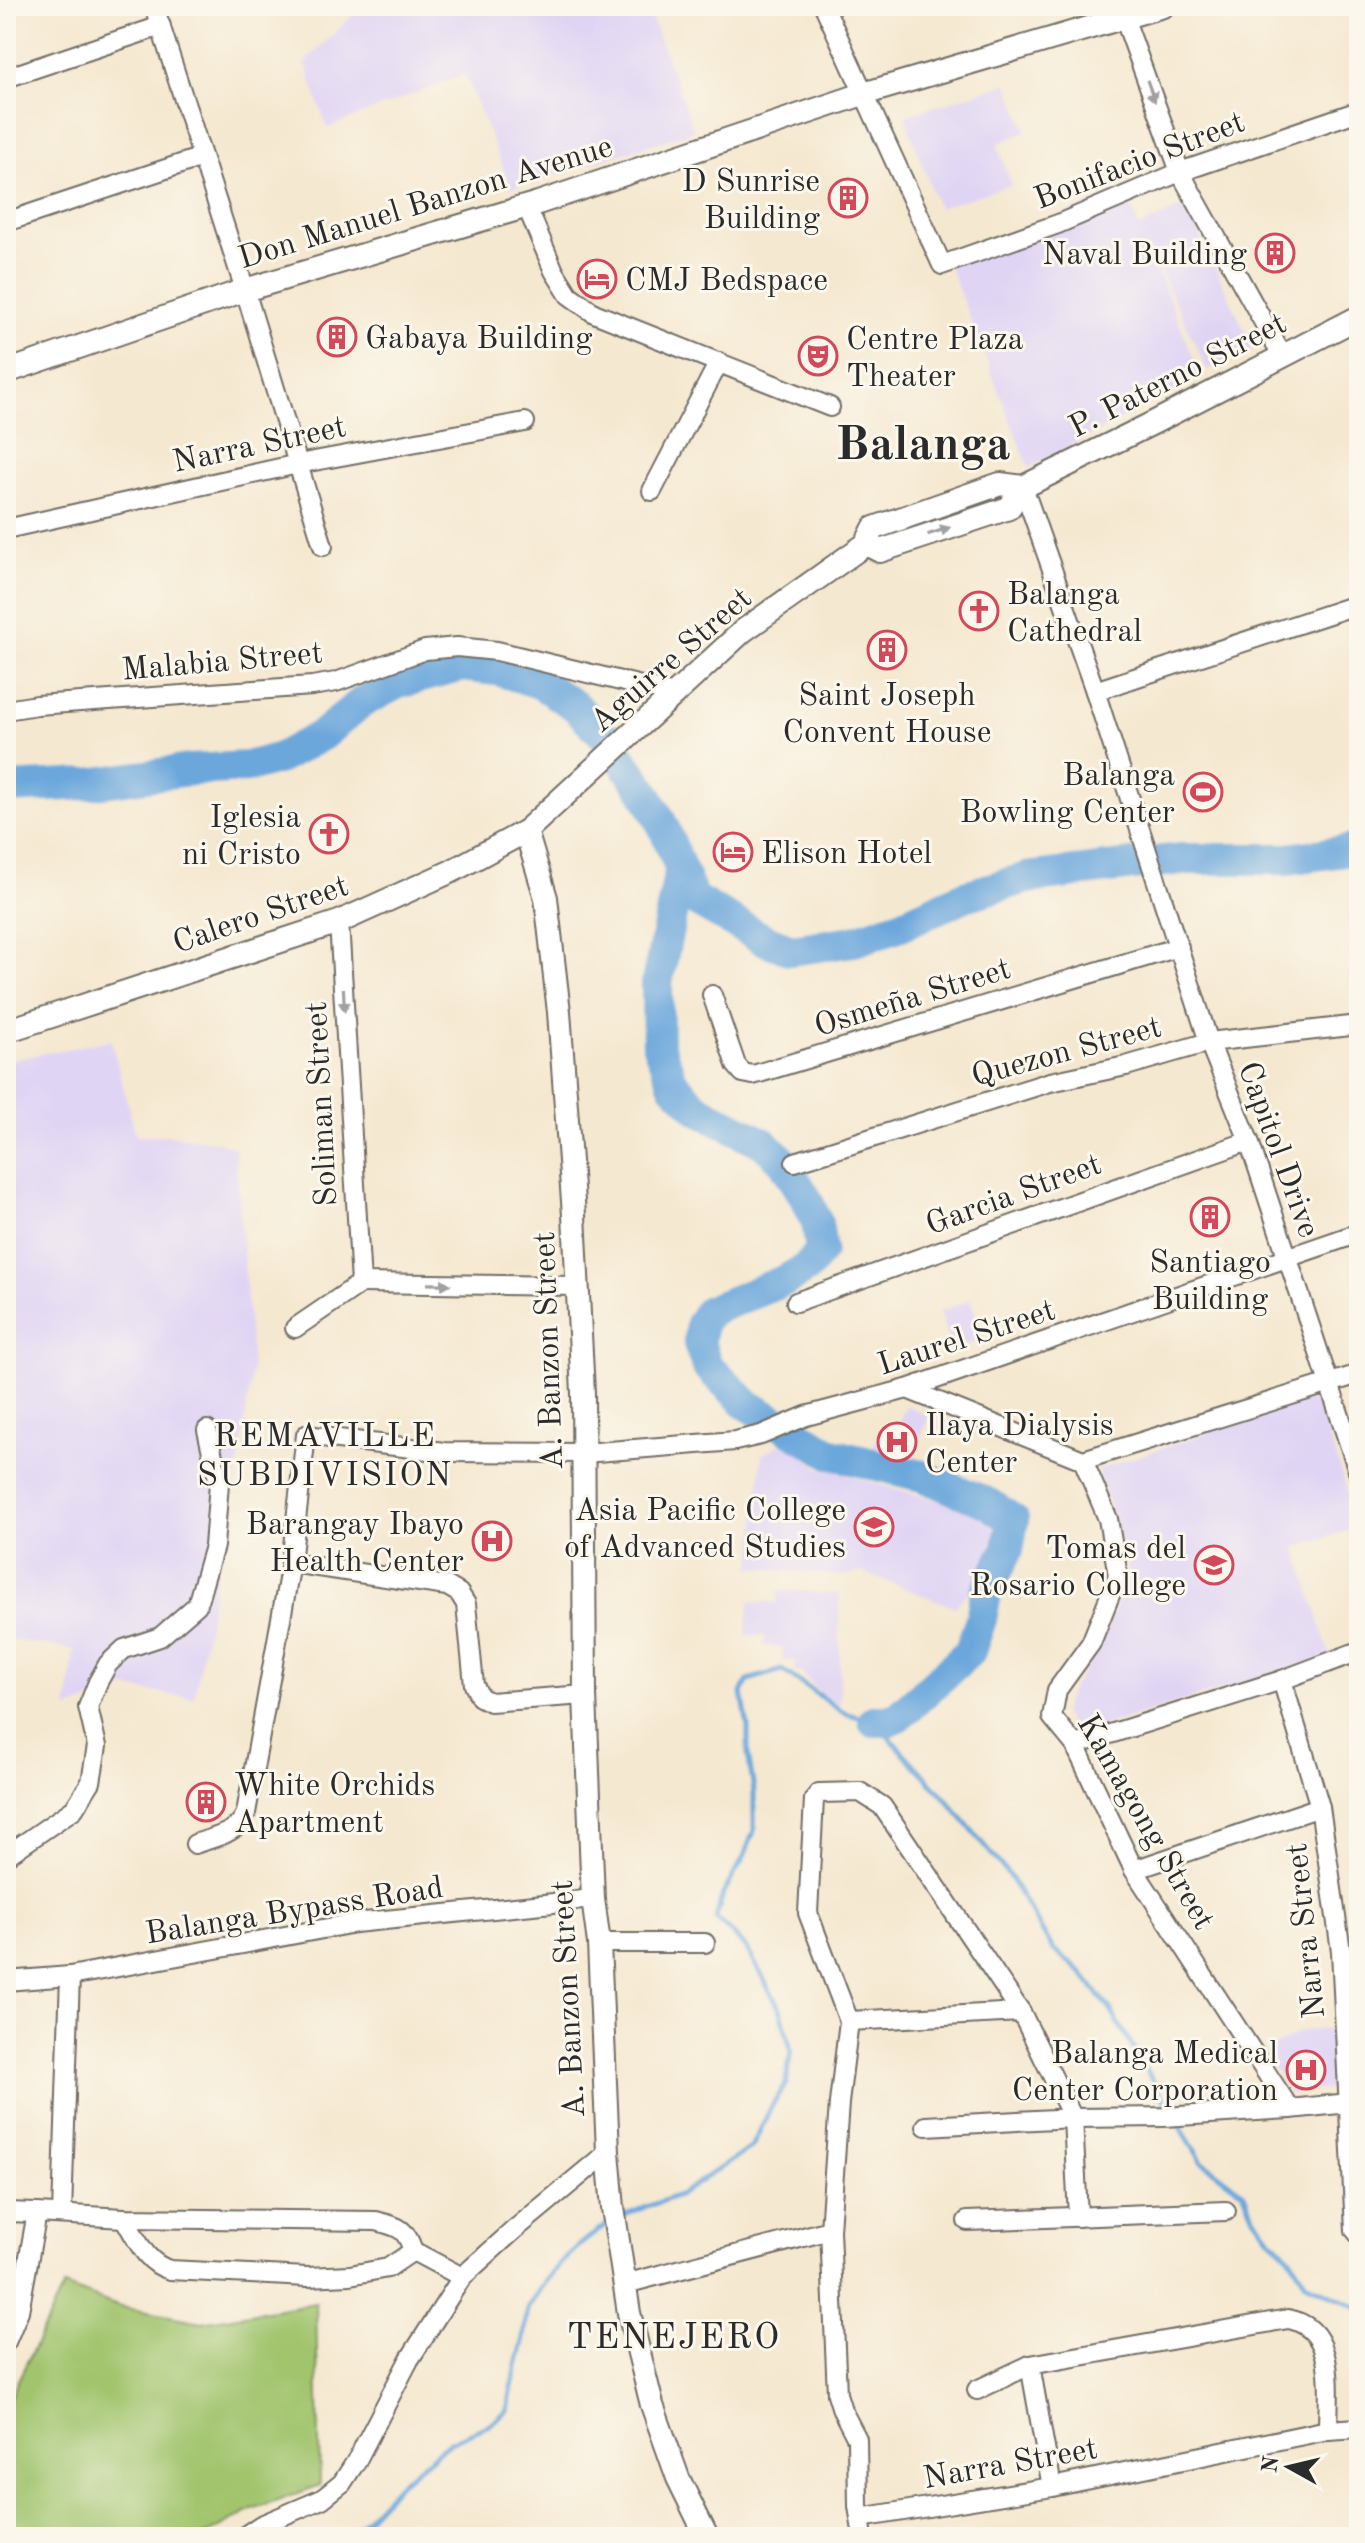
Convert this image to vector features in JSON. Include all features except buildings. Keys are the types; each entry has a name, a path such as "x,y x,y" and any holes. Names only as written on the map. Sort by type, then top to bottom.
{"main road":[{"name":"Don Manuel Banzon Avenue","path":"6,372 245,290 527,207 863,94 1163,6"},
{"name":"P. Paterno Street","path":"1023,487 1359,317"},
{"name":"Aguirre Street","path":"526,831 743,631 866,544 880,551 1009,508 1023,487"},
{"name":"Calero Street","path":"6,1031 339,922 452,871 526,831"},
{"name":"A. Banzon Street","path":"526,831 546,898 556,984 577,1286 583,1393 585,1695 593,1899 599,1943 613,2208 629,2313 652,2405 678,2478 707,2537"}],"street":[{"path":"154,6 323,546"},
{"path":"824,6 863,94"},
{"path":"1124,17 1180,172 1283,357"},
{"path":"6,78 161,26"},
{"name":"Bonifacio Street","path":"863,94 942,265 1058,224 1180,172 1359,111"},
{"path":"6,222 202,157"},
{"path":"527,207 554,271 569,295 594,313 830,407"},
{"path":"652,491 719,362"},
{"name":"Narra Street","path":"6,529 298,464 525,422"},
{"name":"Capitol Drive","path":"1023,487 1095,691 1209,1042 1249,1141 1359,1474"},
{"path":"1095,691 1359,604"},
{"name":"Malabia Street","path":"6,710 312,686 336,682 425,650 457,647 497,651 674,694"},
{"name":"Soliman Street","path":"339,922 361,1283"},
{"name":"Osmeña Street","path":"712,995 736,1065 743,1073 753,1075 1179,947"},
{"name":"Quezon Street","path":"795,1162 1050,1082 1126,1066 1209,1042 1358,1028"},
{"name":"Garcia Street","path":"796,1302 1249,1141"},
{"name":"Laurel Street","path":"291,1563 306,1435 444,1452 584,1453 735,1441 761,1435 806,1416 907,1389 1359,1233"},
{"path":"295,1328 361,1283 577,1286"},
{"path":"907,1389 1083,1460 1359,1374"},
{"path":"6,1856 74,1809 91,1782 97,1746 88,1707 108,1664 124,1649 160,1637 197,1605 214,1546 219,1483 207,1430"},
{"name":"Kamagong Street","path":"1083,1460 1108,1519 1118,1575 1091,1643 1057,1690 1052,1717 1075,1745 1134,1870 1290,2109"},
{"path":"195,1844 235,1829 246,1813 291,1563 447,1586 459,1593 466,1604 474,1685 480,1697 490,1702 585,1695"},
{"path":"1075,1745 1282,1680 1359,1651"},
{"name":"Narra Street","path":"1282,1680 1320,1807 1341,1951 1353,2102 1357,2232"},
{"path":"861,2528 857,2439 837,2394 830,2230 839,2103 849,2021 808,1913 814,1799 819,1793 860,1792 887,1812 1021,2012 1073,2118 1078,2217"},
{"path":"1134,1870 1320,1807"},
{"name":"Balanga Bypass Road","path":"6,1981 70,1976 355,1923 593,1899"},
{"path":"599,1943 705,1943"},
{"path":"62,2214 70,1976"},
{"path":"849,2021 1021,2012"},
{"path":"926,2126 1073,2118 1164,2117 1353,2102"},
{"path":"243,2537 261,2525 322,2499 342,2483 409,2360 462,2277 608,2152"},
{"path":"967,2221 1226,2211"},
{"path":"6,2212 124,2218 376,2221 407,2234 413,2251 462,2277"},
{"path":"6,2342 19,2311 37,2213"},
{"path":"124,2218 147,2256 158,2266 170,2270 307,2277 350,2275 388,2268 413,2251"},
{"path":"625,2284 830,2230"},
{"path":"977,2390 1030,2365 1288,2319 1309,2326 1320,2341 1328,2366 1328,2430"},
{"path":"1030,2365 1052,2487"},
{"name":"Narra Street","path":"861,2528 1328,2430 1359,2428"}],"shaded area":[{"path":"362,6 647,6 694,131 511,188 465,74 327,128 305,62"},
{"path":"1007,83 1027,131 997,144 1011,185 938,208 905,116"},
{"path":"1125,193 1139,227 1186,205 1253,348 1207,370 1141,230 1201,376 1029,468 945,256"},
{"path":"111,1040 136,1136 167,1135 215,1141 235,1148 252,1367 243,1437 194,1698 125,1688 67,1710 74,1650 6,1639 6,1061"},
{"path":"970,1300 984,1338 953,1349 939,1312"},
{"name":"Tomas del Rosario College","path":"1308,1399 1318,1402 1359,1527 1296,1547 1330,1656 1077,1734 1062,1713 1071,1690 1101,1645 1128,1574 1126,1556 1097,1470"},
{"name":"Ilaya Dialysis Center","path":"906,1405 929,1416 911,1461 871,1452 882,1427 895,1431"},
{"name":"Asia Pacific College of Advanced Studies","path":"785,1441 818,1467 946,1503 989,1519 996,1534 976,1585 954,1607 862,1572 844,1576 752,1567 762,1455"},
{"path":"778,1590 839,1594 840,1705 824,1697 802,1673 794,1672 795,1661 782,1660 783,1647 764,1645 765,1636 746,1635 750,1601 777,1603"},
{"name":"Balanga Medical Center Corporation","path":"1337,2028 1335,2088 1291,2094 1264,2053 1301,2031"}],"green space":[{"path":"64,2286 120,2307 202,2322 316,2303 320,2485 250,2511 203,2537 6,2537 6,2405"}],"waterway":[{"path":"6,788 89,784 189,770 247,767 280,758 322,735 362,702 398,683 462,666 497,670 539,683 575,706 605,736 645,792 664,828 693,899 763,939 791,950 854,941 901,925 965,896 1027,878 1181,859 1288,859 1359,849"},
{"path":"680,871 657,983 658,1046 674,1085 698,1109 763,1143 783,1161 817,1223 821,1250 808,1267 786,1280 709,1311 701,1324 699,1343 707,1366 748,1405 832,1454 922,1476 990,1504 1013,1520 1008,1549 986,1592 970,1651 899,1716 888,1721 874,1721"},
{"path":"622,2216 681,2194 752,2147 786,2084 791,2050 781,2011 746,1947 716,1918 723,1894 743,1859 754,1831 754,1791 742,1693 748,1680 782,1670 844,1713 874,1721 947,1800 1008,1874 1053,1949 1081,1972 1110,2009 1171,2111"},
{"path":"1176,2120 1202,2162 1244,2193 1253,2215 1289,2256 1306,2283 1359,2308"},
{"path":"349,2537 401,2482 450,2442 487,2426 508,2410 529,2307 564,2260 610,2223"}],"place":[{"name":"D Sunrise Building","path":"848,198"},
{"name":"Naval Building","path":"1275,253"},
{"name":"CMJ Bedspace","path":"597,279"},
{"name":"Gabaya Building","path":"337,337"},
{"name":"Centre Plaza Theater","path":"818,356"},
{"name":"Balanga Cathedral","path":"979,611"},
{"name":"Saint Joseph Convent House","path":"887,650"},
{"name":"Balanga Bowling Center","path":"1203,792"},
{"name":"Iglesia ni Cristo","path":"329,834"},
{"name":"Elison Hotel","path":"733,852"},
{"name":"Santiago Building","path":"1210,1217"},
{"name":"Ilaya Dialysis Center","path":"897,1442"},
{"name":"Asia Pacific College of Advanced Studies","path":"874,1527"},
{"name":"Barangay Ibayo Health Center","path":"492,1541"},
{"name":"Tomas del Rosario College","path":"1214,1565"},
{"name":"White Orchids Apartment","path":"206,1802"},
{"name":"Balanga Medical Center Corporation","path":"1306,2070"}],"district":[{"name":"Balanga","path":"923,442"},
{"name":"REMAVILLE SUBDIVISION","path":"325,1454"},
{"name":"TENEJERO","path":"674,2335"}]}
